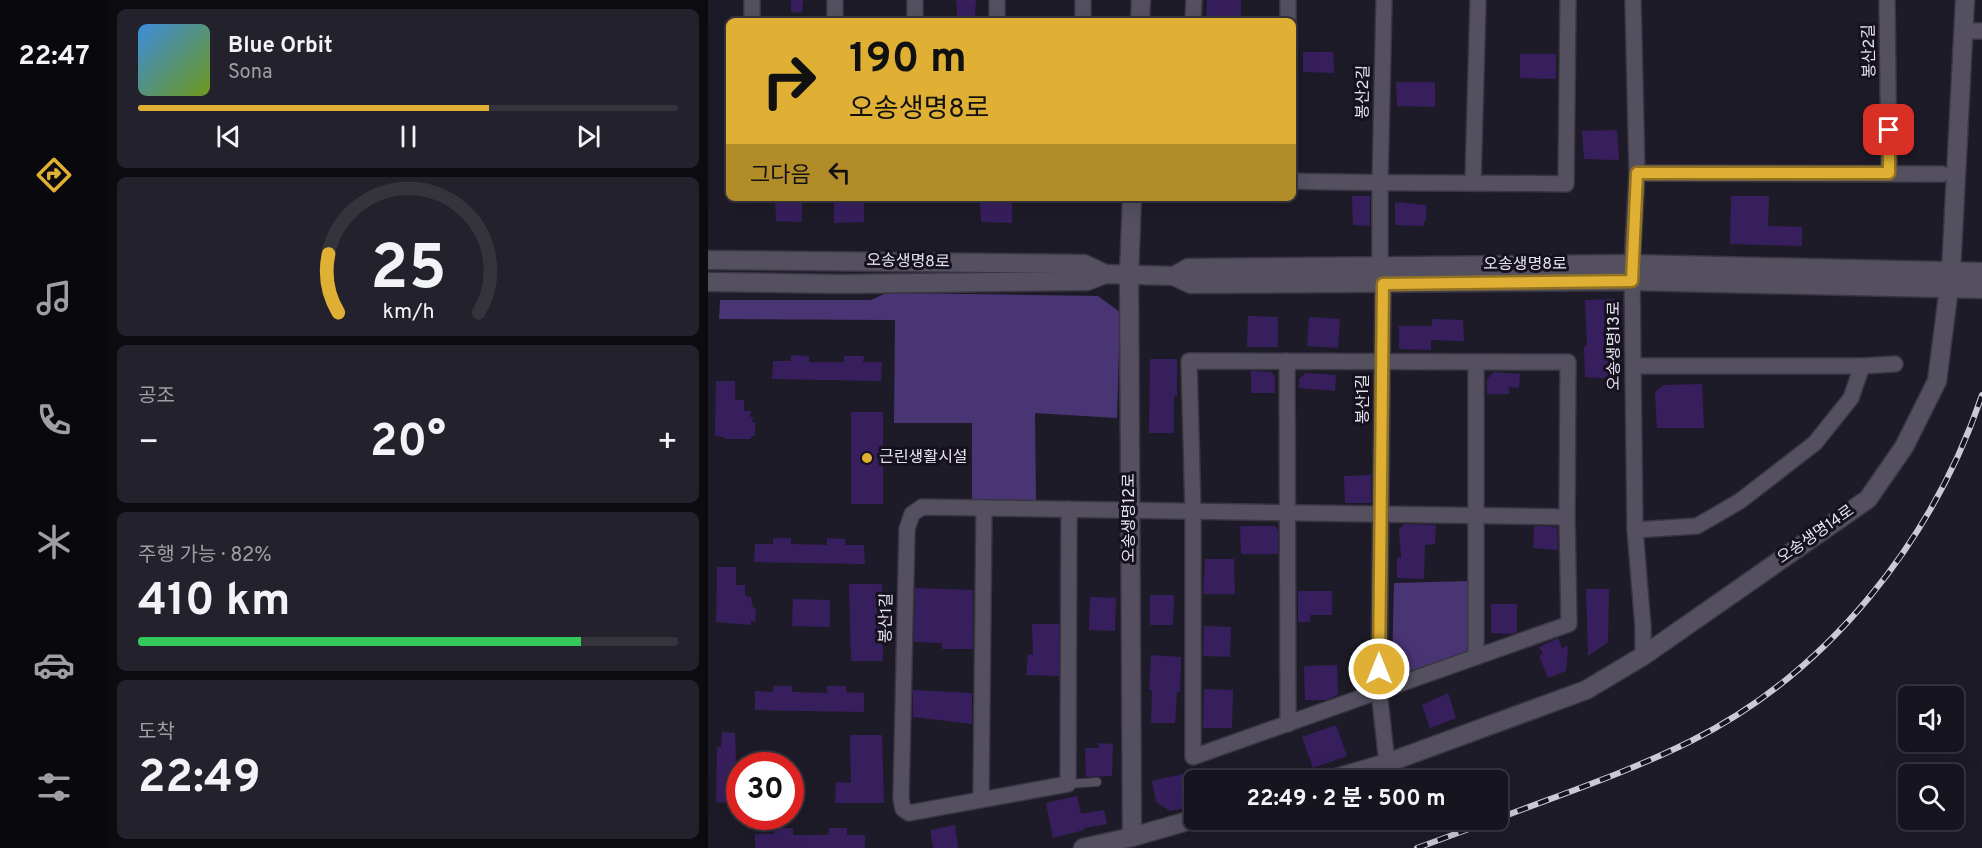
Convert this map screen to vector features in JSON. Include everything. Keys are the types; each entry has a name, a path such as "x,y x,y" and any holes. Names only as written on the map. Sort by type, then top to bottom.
{"street":[{"path":"752,0 752,18"},
{"path":"835,0 835,18"},
{"path":"915,0 915,18"},
{"path":"997,0 997,18"},
{"path":"1083,0 1083,18"},
{"path":"1140,18 1142,0"},
{"path":"1193,18 1194,0"},
{"path":"1288,0 1288,18"},
{"name":"봉산2길","path":"1380,265 1384,0"},
{"path":"1473,182 1478,0"},
{"path":"1296,181 1380,184 1473,182 1566,184 1568,0"},
{"name":"오송생명13로","path":"1633,0 1637,173 1632,272 1635,530 1643,627 1643,656"},
{"name":"봉산2길","path":"1887,0 1889,173"},
{"name":"오송생명14로","path":"1363,770 1586,690 1643,656 1868,499 1904,447 1937,381 1950,280 1973,31 1965,0"},
{"path":"1637,173 1942,174"},
{"name":"오송생명12로","path":"1132,201 1129,275 1132,837"},
{"name":"오송생명8로","path":"708,260 1084,264 1105,274 1174,276 1191,284 1383,284 1632,272"},
{"name":"오송생명8로","path":"1174,276 1188,268 1380,265 1950,280"},
{"path":"1950,280 1982,272"},
{"name":"오송생명8로","path":"708,282 841,284 1087,281 1105,274"},
{"path":"1950,280 1982,289"},
{"name":"봉산1길","path":"1383,284 1379,691 1387,763"},
{"path":"1190,361 1287,361 1568,362 1569,624 1193,757 1193,511 1190,361"},
{"path":"1287,361 1288,723"},
{"path":"1476,362 1476,657"},
{"path":"1633,366 1896,364"},
{"path":"1635,530 1697,526 1740,501 1815,443 1851,398 1862,366"},
{"name":"봉산1길","path":"981,798 909,813 903,809 901,800 907,529 912,514 922,507 1567,517"},
{"path":"984,508 981,798 1068,784 1069,509"},
{"path":"1083,848 1184,822"}],"lane":[{"path":"1068,784 1097,782"}],"shaded area":[{"path":"884,294 1098,296 1120,312 1117,418 1035,413 1036,502 972,501 972,423 894,423 895,320 719,319 720,300 871,300"},
{"path":"1469,581 1469,649 1465,654 1403,679 1392,669 1394,583"}],"building":[{"path":"791,0 803,0 802,13 791,12"},
{"path":"956,0 976,0 975,16 957,16"},
{"path":"1207,0 1241,0 1241,18 1206,18"},
{"path":"1303,52 1333,52 1334,73 1303,72"},
{"path":"1520,54 1556,54 1556,79 1520,78"},
{"path":"1396,82 1435,82 1435,107 1397,106"},
{"path":"1617,130 1619,160 1584,159 1582,131"},
{"path":"1352,196 1370,196 1370,226 1353,225"},
{"path":"1731,196 1769,196 1768,226 1802,227 1802,246 1730,244"},
{"path":"775,201 802,201 802,222 776,221"},
{"path":"834,201 864,201 864,222 834,223"},
{"path":"980,202 1012,202 1012,223 981,222"},
{"path":"1395,202 1426,205 1424,226 1395,225"},
{"path":"1614,299 1622,305 1617,379 1585,377 1584,346 1587,346 1585,300"},
{"path":"1248,316 1278,317 1278,347 1247,347"},
{"path":"1309,317 1340,319 1338,348 1307,346"},
{"path":"1432,319 1463,320 1464,341 1431,340 1431,350 1399,349 1399,326 1432,326"},
{"path":"791,355 809,356 809,362 844,362 844,356 864,356 863,362 882,362 881,381 772,379 773,361 791,361"},
{"path":"1150,359 1177,359 1174,433 1149,433"},
{"path":"1251,371 1271,372 1275,376 1275,393 1251,393"},
{"path":"1494,372 1520,374 1519,388 1509,387 1509,394 1487,394 1487,379"},
{"path":"1306,373 1336,375 1335,391 1299,388 1299,379"},
{"path":"716,381 735,381 735,400 744,400 744,411 751,411 750,417 753,417 752,422 755,422 755,436 751,436 751,439 724,439 724,437 715,436"},
{"path":"1702,384 1704,428 1657,428 1655,392 1664,385"},
{"name":"근린생활시설","path":"851,412 883,412 883,504 851,504"},
{"path":"1371,475 1371,503 1345,503 1344,476"},
{"path":"1405,524 1436,525 1435,544 1425,545 1424,579 1397,578 1397,557 1401,558 1399,529"},
{"path":"1240,526 1275,526 1278,531 1278,554 1241,554"},
{"path":"1534,526 1557,527 1558,550 1533,548"},
{"path":"773,538 791,538 791,544 827,545 827,538 846,539 845,545 864,545 865,564 754,562 755,544 773,544"},
{"path":"1205,559 1234,559 1235,594 1203,594"},
{"path":"717,567 736,567 736,585 745,585 745,596 751,597 753,608 756,608 755,622 751,621 751,625 716,622"},
{"path":"849,584 882,584 883,661 851,661"},
{"path":"915,588 973,590 973,649 942,649 942,643 914,642"},
{"path":"1586,589 1609,589 1608,642 1588,656"},
{"path":"1298,591 1332,591 1332,615 1310,615 1310,622 1298,622"},
{"path":"1150,595 1174,595 1173,625 1150,625"},
{"path":"1090,597 1116,598 1115,631 1089,630"},
{"path":"793,599 830,600 830,627 792,626"},
{"path":"1491,604 1517,604 1517,632 1512,634 1491,633"},
{"path":"1032,624 1059,624 1059,676 1026,675 1028,654 1033,655"},
{"path":"1204,626 1231,627 1230,657 1203,656"},
{"path":"1558,638 1562,648 1568,646 1566,671 1548,678 1539,656 1543,654 1539,647"},
{"path":"1151,655 1181,657 1180,692 1177,692 1175,723 1151,723 1152,690 1149,690"},
{"path":"1337,665 1338,695 1326,700 1305,700 1304,666"},
{"path":"773,686 792,686 792,692 827,693 827,686 846,686 846,692 864,693 864,712 755,710 755,691 773,692"},
{"path":"1204,689 1233,690 1232,728 1203,728"},
{"path":"913,690 972,693 972,724 913,717"},
{"path":"1448,693 1456,718 1430,728 1422,705"},
{"path":"1336,725 1347,756 1313,768 1302,737"},
{"path":"722,732 735,733 736,752 726,752 726,803 716,802 717,747 721,747"},
{"path":"850,735 882,735 884,803 835,803 836,782 851,783"},
{"path":"1098,743 1113,744 1112,776 1086,777 1085,748 1099,748"},
{"path":"1183,774 1184,808 1170,811 1156,802 1152,781"},
{"path":"1077,796 1081,814 1104,810 1107,824 1084,828 1084,830 1053,838 1046,803"},
{"path":"955,825 958,848 933,848 930,830"},
{"path":"829,828 847,828 847,835 865,835 865,848 755,848 755,834 774,834 775,830 793,830 793,835 828,835"}],"railway":[{"path":"1508,815 1620,773 1691,741 1741,712 1788,678 1831,639 1870,596 1905,550 1935,501 1961,449 1982,395"},
{"path":"1417,848 1466,830"}],"place":[{"name":"근린생활시설","path":"867,458"}],"route":[{"path":"1379,669 1383,284 1632,281 1637,173 1889,173 1889,130"}]}
